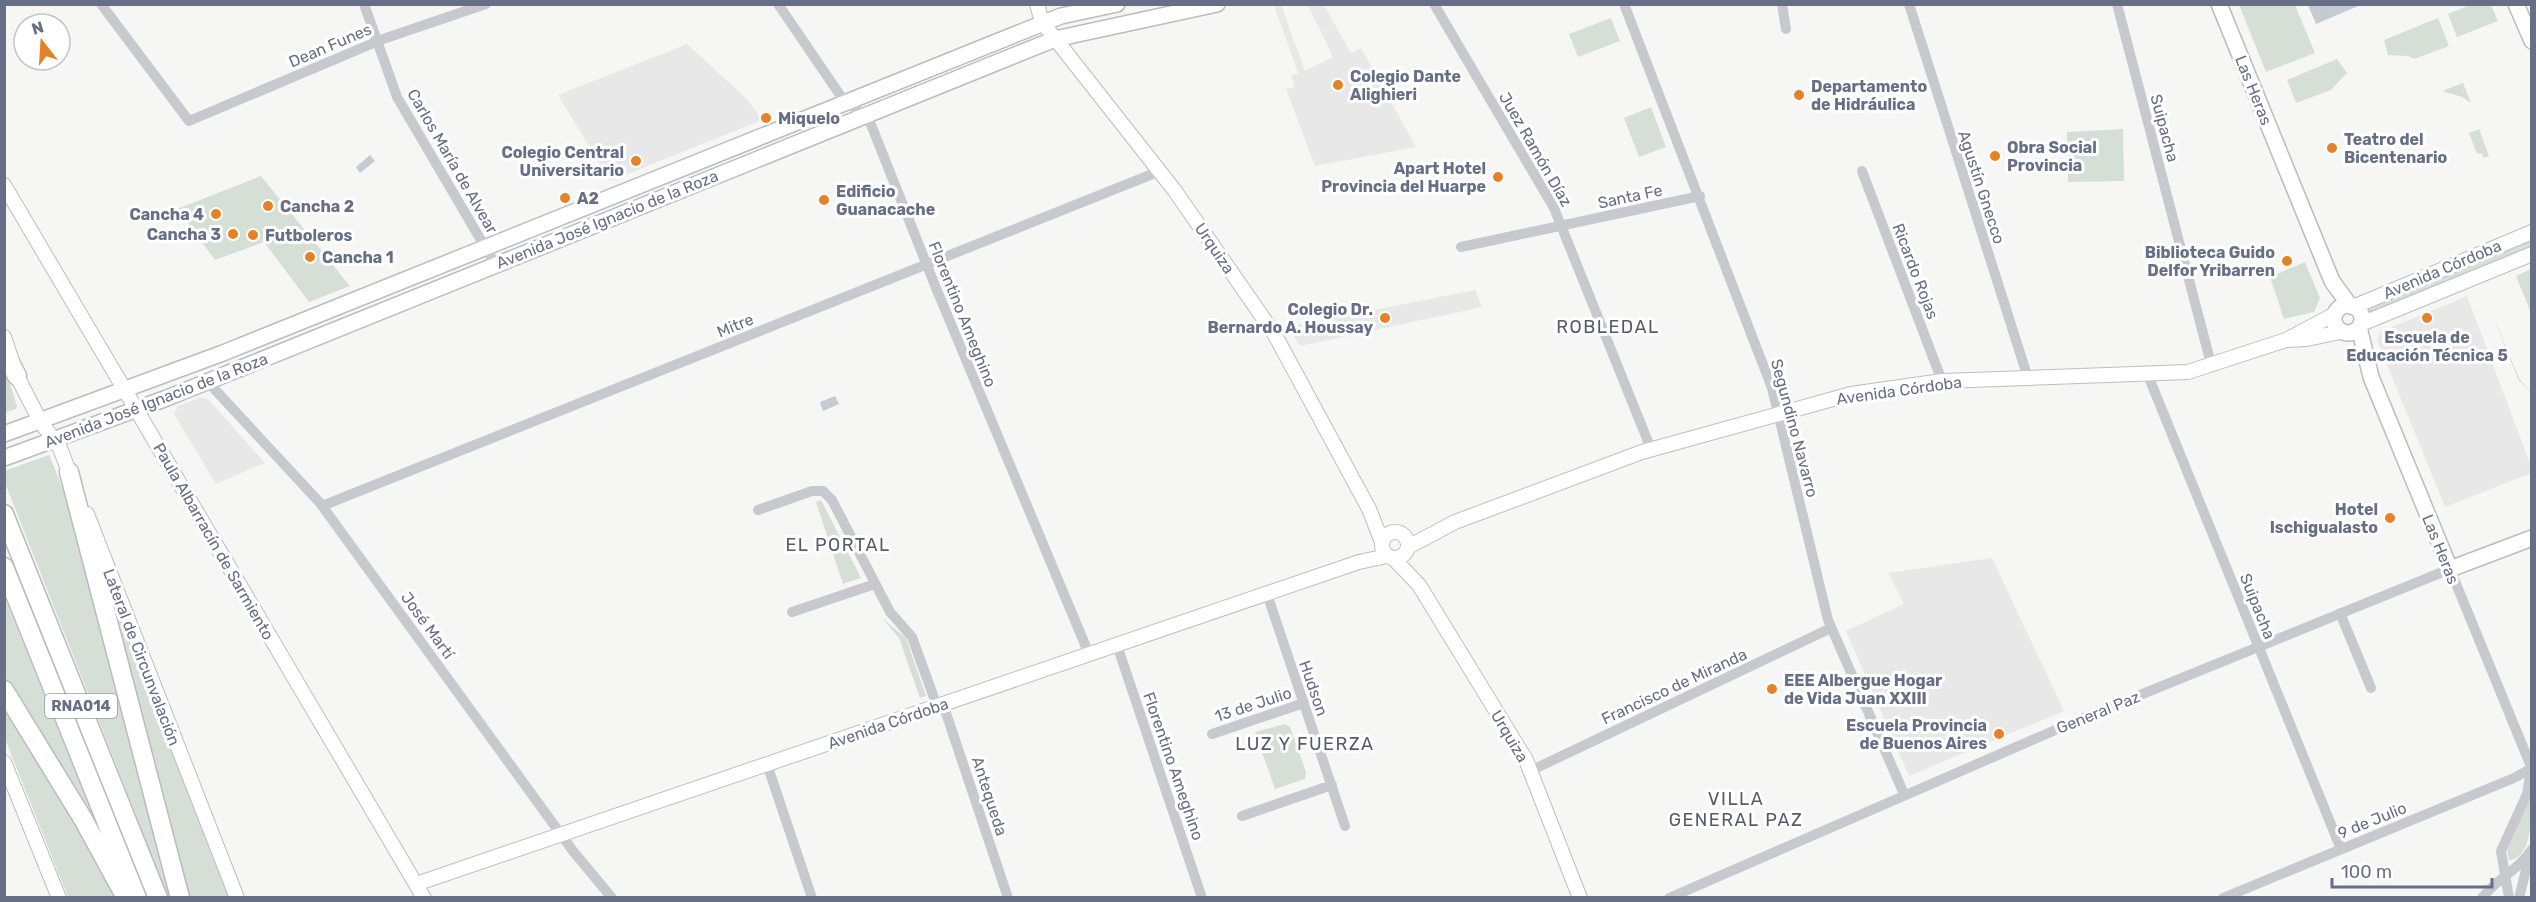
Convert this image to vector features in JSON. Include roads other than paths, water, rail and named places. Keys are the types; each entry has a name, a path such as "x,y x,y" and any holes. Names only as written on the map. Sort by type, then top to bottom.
{"highway":[{"path":"4,351 17,376"},
{"path":"69,472 180,897"},
{"name":"RNA014","path":"4,514 158,897"},
{"name":"RNA014","path":"4,567 136,897"},
{"path":"4,690 87,826 125,897"}],"main road":[{"name":"Urquiza","path":"1036,4 1043,23 1160,171 1275,335 1369,508 1386,550 1419,585 1526,760 1580,897"},
{"name":"Avenida José Ignacio de la Roza","path":"4,434 223,352 1061,16 1117,4"},
{"path":"1056,39 1083,21 1116,14 1131,4"},
{"name":"Avenida José Ignacio de la Roza","path":"4,458 207,381 1056,39 1217,4"},
{"name":"Las Heras","path":"2219,4 2332,281 2352,306"},
{"path":"2516,4 2530,33"},
{"name":"Paula Albarracín de Sarmiento","path":"4,185 424,897"},
{"name":"Avenida Córdoba","path":"2352,306 2532,232"},
{"name":"Avenida Córdoba","path":"2360,326 2532,254"},
{"path":"2343,306 2352,306 2361,315 2360,326 2352,333 2340,332 2334,324 2335,314 2343,306"},
{"name":"Avenida Córdoba","path":"1408,549 1455,522 1651,449 1851,394 1942,381 2188,372 2286,340 2335,314"},
{"name":"Las Heras","path":"2360,326 2372,378 2450,569"},
{"name":"Avenida Córdoba","path":"2286,340 2307,339 2340,332"},
{"name":"Lateral de Circunvalación","path":"4,337 17,376 40,421 60,448 237,897"},
{"name":"Urquiza","path":"1369,508 1398,533"},
{"name":"Avenida Córdoba","path":"1398,533 1455,522"},
{"path":"1398,533 1407,540 1408,549 1401,557 1386,550 1387,534 1398,533"},
{"name":"General Paz","path":"2450,569 2532,538"},
{"name":"Urquiza","path":"1408,549 1419,585"},
{"name":"Avenida Córdoba","path":"416,884 1267,594 1359,562 1386,550"},
{"path":"4,762 59,897"}],"street":[{"name":"Dean Funes","path":"101,4 189,121 378,41 486,4"},
{"name":"Carlos María de Alvear","path":"364,4 397,97 495,264"},
{"name":"Florentino Ameghino","path":"778,4 840,95 870,122 926,264 1089,654"},
{"name":"Juez Ramón Díaz","path":"1434,4 1554,208 1651,449"},
{"name":"Segundino Navarro","path":"1624,4 1700,196 1772,388 1831,628 1904,794"},
{"path":"1782,4 1786,29"},
{"name":"Agustín Gnecco","path":"1909,4 2028,378"},
{"name":"Suipacha","path":"2117,4 2211,364"},
{"name":"Mitre","path":"322,506 1160,171"},
{"name":"Ricardo Rojas","path":"1862,171 1942,381"},
{"name":"Santa Fe","path":"1461,247 1700,196"},
{"name":"Suipacha","path":"2147,373 2341,849"},
{"name":"José Martí","path":"207,381 322,506 561,834 612,897"},
{"name":"Antequeda","path":"758,510 812,492 823,491 832,500 890,612 912,637 940,705 1008,897"},
{"name":"General Paz","path":"1669,897 1904,794 2450,569"},
{"name":"Las Heras","path":"2450,569 2531,769"},
{"path":"792,612 875,584"},
{"name":"Hudson","path":"1267,594 1346,826"},
{"path":"2340,613 2371,688"},
{"name":"Francisco de Miranda","path":"1530,771 1831,628"},
{"name":"Florentino Ameghino","path":"1117,645 1202,897"},
{"name":"13 de Julio","path":"1212,734 1304,704"},
{"path":"767,764 812,897"},
{"path":"2509,897 2501,851 2527,794 2531,769"},
{"name":"9 de Julio","path":"2223,897 2531,769"},
{"path":"1242,816 1332,785"},
{"path":"2482,897 2532,849"},
{"path":"2519,897 2532,849"}],"place":[{"name":"Colegio Dante Alighieri","path":"1338,85"},
{"name":"Departamento de Hidráulica","path":"1799,95"},
{"name":"Miquelo","path":"766,118"},
{"name":"Teatro del Bicentenario","path":"2332,148"},
{"name":"Obra Social Provincia","path":"1995,156"},
{"name":"Colegio Central Universitario","path":"636,161"},
{"name":"Apart Hotel Provincia del Huarpe","path":"1498,177"},
{"name":"A2","path":"565,198"},
{"name":"Edificio Guanacache","path":"824,200"},
{"name":"Cancha 2","path":"268,206"},
{"name":"Cancha 4","path":"216,214"},
{"name":"Cancha 3","path":"233,234"},
{"name":"Futboleros","path":"253,235"},
{"name":"Cancha 1","path":"310,257"},
{"name":"Biblioteca Guido Delfor Yribarren","path":"2287,261"},
{"name":"Colegio Dr. Bernardo A. Houssay","path":"1385,318"},
{"name":"Escuela de Educación Técnica 5","path":"2427,318"},
{"name":"Hotel Ischigualasto","path":"2390,518"},
{"name":"EEE Albergue Hogar de Vida Juan XXIII","path":"1772,689"},
{"name":"Escuela Provincia de Buenos Aires","path":"1999,734"}],"district":[{"name":"ROBLEDAL","path":"1608,327"},
{"name":"EL PORTAL","path":"838,545"},
{"name":"LUZ Y FUERZA","path":"1305,744"},
{"name":"VILLA GENERAL PAZ","path":"1736,809"}]}
